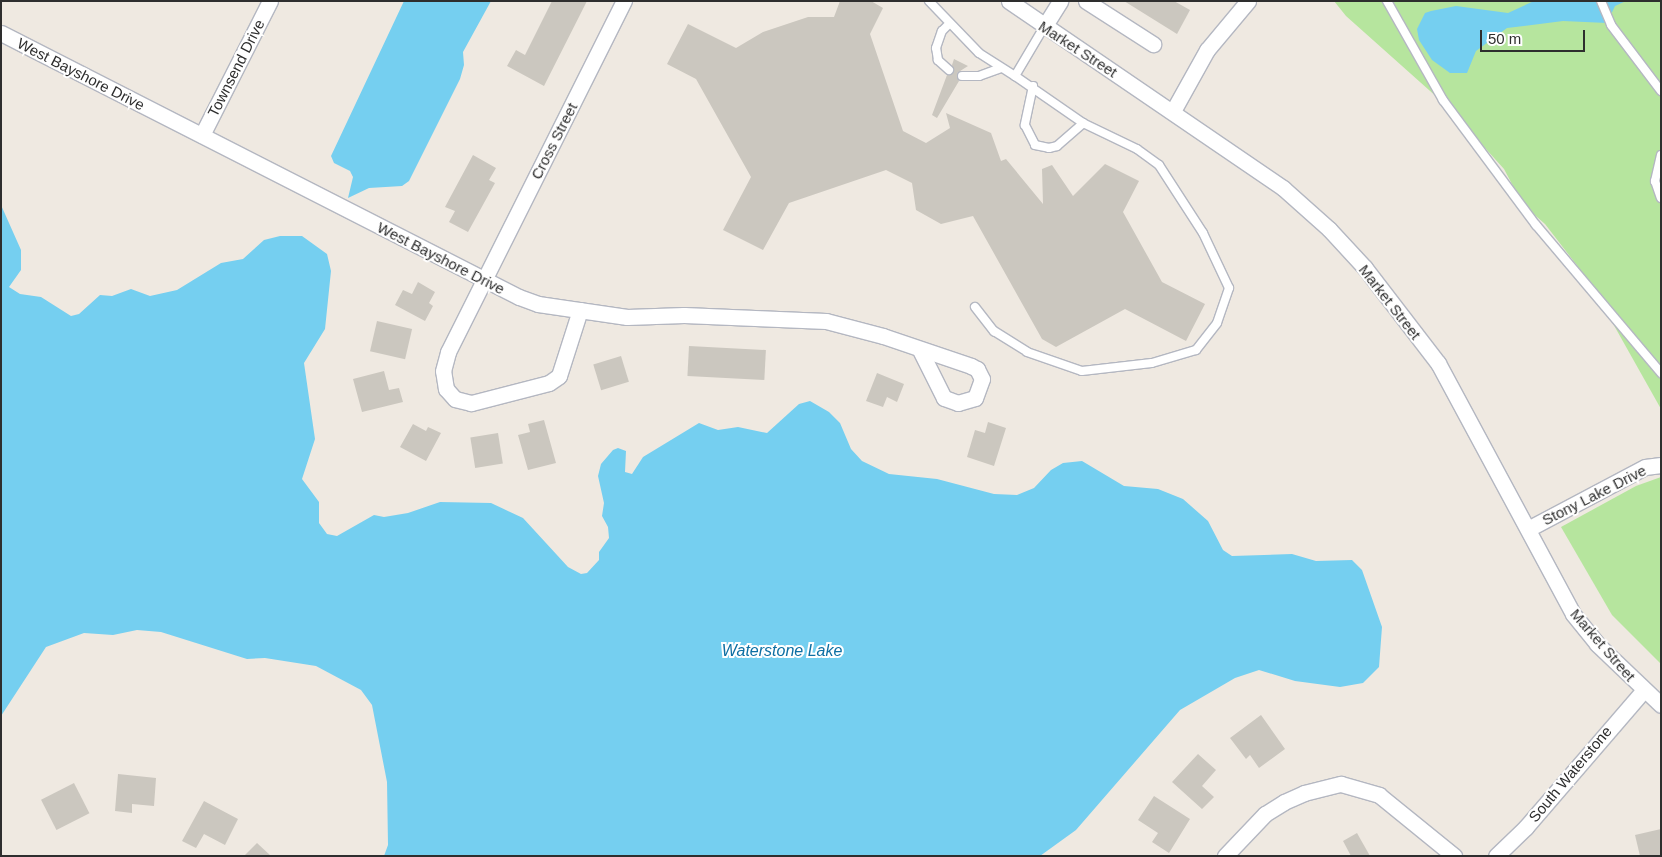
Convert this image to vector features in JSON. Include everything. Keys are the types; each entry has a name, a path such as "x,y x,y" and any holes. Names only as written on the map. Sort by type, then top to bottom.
{"street":[{"name":"Townsend Drive","path":"202,135 270,1"},
{"name":"Cross Street","path":"580,310 569,353 559,376 554,379 526,391 472,403 455,399 446,389 443,372 448,352 624,1"},
{"name":"Market Street","path":"1009,1 1044,27 1173,111 1284,188 1329,229 1365,268 1438,363 1573,614 1643,691 1661,705"},
{"path":"1044,27 1060,1"},
{"path":"1086,1 1153,44"},
{"path":"1173,111 1207,50 1248,1"},
{"name":"West Bayshore Drive","path":"1,33 483,281 532,302 627,317 684,315 826,320 920,350"},
{"name":"Stony Lake Drive","path":"1528,529 1645,467 1661,465"},
{"name":"South Waterstone","path":"1496,856 1526,827 1643,691"},
{"path":"1225,856 1265,814 1284,802 1304,793 1341,784 1379,795 1454,856"}],"lane":[{"path":"929,1 979,53 1033,86 1083,123 1137,149 1159,165 1203,233 1229,288 1217,323 1196,350 1152,363 1082,371 1027,352 994,331 974,307"},
{"path":"1387,1 1443,100 1536,225 1661,373"},
{"path":"1601,1 1611,25 1661,91"},
{"path":"949,70 938,60 936,48 942,31 950,23"},
{"path":"1014,76 1044,27"},
{"path":"962,76 979,76 1001,68"},
{"path":"1033,86 1025,125 1035,145 1049,148 1057,146 1083,123"},
{"path":"1661,155 1655,181 1661,198"}],"green space":[{"path":"1334,1 1661,1 1661,409 1589,281 1545,224 1523,205 1504,169 1448,107 1346,16"},
{"path":"1661,477 1661,664 1612,615 1561,527 1636,486"}],"water":[{"path":"404,1 491,1 463,52 464,65 460,79 409,181 402,186 369,188 348,198 353,177 350,171 334,163 331,156"},
{"path":"1534,1 1626,1 1615,6 1607,23 1563,21 1507,28 1476,51 1467,73 1450,73 1432,60 1419,40 1417,29 1425,13 1456,6 1508,13"},
{"name":"Waterstone Lake","path":"1,205 21,250 21,270 9,287 20,294 41,297 71,316 79,314 100,295 112,296 131,289 150,296 177,290 221,263 243,259 264,240 280,236 302,236 327,254 331,271 325,329 304,363 315,439 302,479 319,502 319,523 327,534 337,536 374,515 384,517 408,513 440,502 491,503 523,518 568,567 581,574 587,573 599,560 599,552 609,538 608,527 602,516 604,503 598,476 601,464 613,450 618,448 626,451 625,472 632,474 643,457 699,423 718,430 738,427 767,433 799,404 810,401 829,412 840,423 851,449 862,461 889,474 937,479 994,494 1017,495 1034,488 1051,470 1063,463 1082,461 1124,486 1158,489 1183,499 1208,521 1223,550 1232,556 1292,554 1316,561 1352,560 1362,570 1382,627 1379,667 1363,683 1340,687 1295,681 1259,670 1235,678 1180,710 1076,830 1040,856 384,856 388,845 387,782 372,705 361,690 316,666 265,658 247,659 161,632 137,630 113,635 84,633 46,647 1,716"}],"building":[{"path":"552,1 587,1 544,86 507,66 516,50 525,55"},
{"path":"840,1 871,1 883,8 870,34 903,131 926,143 950,128 946,113 991,133 1001,161 1006,159 1043,204 1042,169 1052,165 1073,196 1105,164 1139,181 1123,212 1162,282 1205,304 1186,341 1125,309 1056,347 1042,339 973,216 941,224 916,210 912,183 886,170 789,203 763,250 723,230 751,177 696,79 667,64 688,24 736,48 763,32 808,17 834,17"},
{"path":"1124,1 1174,1 1190,10 1177,34"},
{"path":"954,59 968,66 957,73 959,81 937,118 932,115 947,75 954,72 952,65"},
{"path":"473,155 496,168 489,180 495,183 468,232 449,222 455,211 445,207"},
{"path":"418,282 435,292 429,303 433,306 425,321 395,305 403,290 412,294"},
{"path":"377,321 412,329 405,359 370,351"},
{"path":"689,346 766,350 764,380 687,376"},
{"path":"621,356 629,382 601,390 593,364"},
{"path":"384,371 389,390 399,388 403,402 362,412 353,379"},
{"path":"877,373 904,384 897,402 887,397 883,407 866,401"},
{"path":"544,420 556,463 528,470 518,435 530,432 528,424"},
{"path":"988,422 1006,428 994,466 967,457 975,430 985,433"},
{"path":"413,424 426,431 428,427 441,433 426,461 400,447"},
{"path":"498,433 503,464 475,468 470,437"},
{"path":"1261,715 1285,749 1259,768 1250,755 1246,759 1230,738"},
{"path":"1198,754 1216,770 1202,786 1214,797 1202,809 1172,782"},
{"path":"118,774 156,778 154,806 132,804 132,813 115,811"},
{"path":"74,783 89,813 56,830 41,800"},
{"path":"1154,796 1190,819 1169,853 1152,842 1158,833 1138,820"},
{"path":"204,801 238,819 225,845 204,834 196,848 182,841"},
{"path":"1661,829 1661,856 1640,856 1635,835"},
{"path":"1357,833 1370,856 1351,856 1343,841"},
{"path":"257,843 271,856 244,856"}]}
